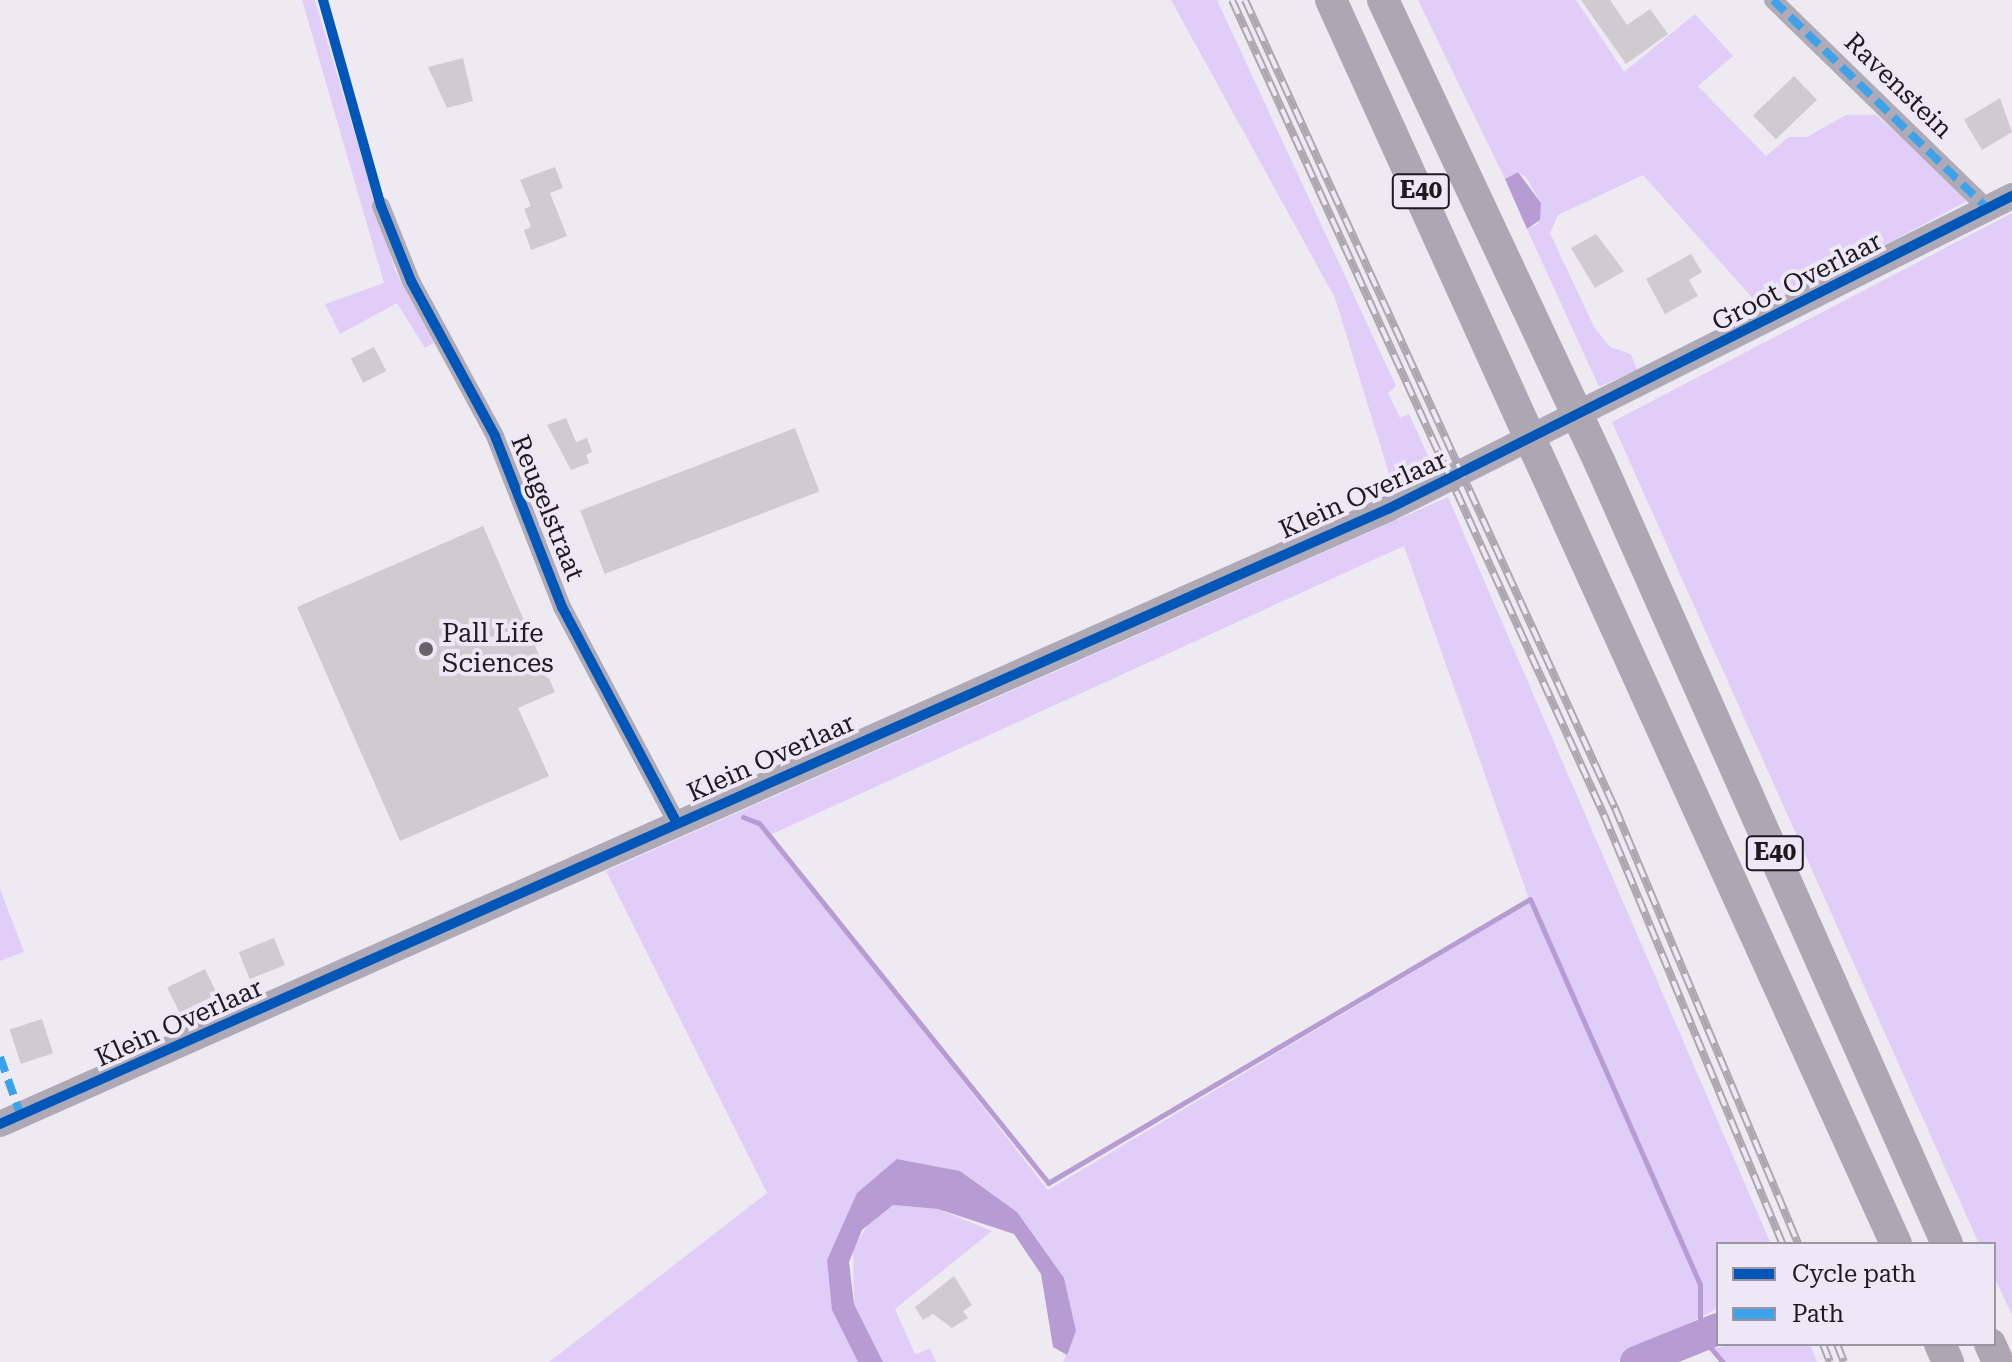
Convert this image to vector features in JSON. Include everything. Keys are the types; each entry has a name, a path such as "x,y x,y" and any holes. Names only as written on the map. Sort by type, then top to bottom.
{"highway":[{"name":"E40","path":"1331,0 1511,382 1895,1242"},
{"name":"E40","path":"1383,0 1600,463 1946,1242"}],"main road":[{"name":"Groot Overlaar","path":"1558,430 2012,196"},
{"name":"Klein Overlaar","path":"0,1124 1558,430"}],"street":[{"name":"Ravenstein","path":"1773,0 1988,209"},
{"name":"Reugelstraat","path":"381,206 411,281 495,436 562,607 677,823"}],"shaded area":[{"path":"302,0 315,0 395,270 434,343 425,348 397,303 340,334 325,304 384,283"},
{"path":"1171,0 1217,0 1396,386 1388,393 1400,418 1409,414 1436,473 1394,490 1335,298"},
{"path":"1418,0 1576,0 1624,72 1695,14 1733,56 1698,86 1766,156 1789,137 1807,137 1846,115 1876,115 1971,199 1763,310 1643,175 1558,215 1550,233 1594,327 1610,347 1631,354 1637,370 1599,387 1527,229 1538,224 1541,203 1526,177 1518,172 1505,179"},
{"path":"1518,172 1541,203 1540,220 1527,229 1505,179"},
{"path":"2012,213 2012,1315 1996,1281 1996,1242 1978,1242 1612,422"},
{"path":"1448,497 1770,1242 1716,1242 1716,1309 1617,1362 1063,1362 1076,1331 1017,1212 960,1171 898,1159 857,1193 832,1310 858,1362 549,1362 767,1193 606,871","holes":["1404,546 1530,902 1048,1190 770,835"]},
{"path":"0,889 24,952 0,961"},
{"path":"897,1159 960,1171 1017,1212 1064,1278 1076,1331 1067,1355 1053,1347 1041,1274 1014,1234 938,1209 893,1205 862,1230 849,1262 854,1304 883,1362 858,1362 832,1310 827,1260 857,1193"},
{"path":"893,1205 938,1209 992,1231 895,1309 915,1354 930,1349 936,1362 883,1362 854,1304 853,1248 872,1219"},
{"path":"1724,1346 1811,1346 1817,1362 1725,1362 1713,1349"}],"building":[{"path":"1581,0 1610,0 1627,25 1650,9 1668,34 1626,64"},
{"path":"463,58 473,101 447,108 428,67"},
{"path":"1794,76 1817,100 1776,139 1753,116"},
{"path":"2000,98 2012,132 1982,150 1964,120"},
{"path":"555,167 563,188 550,193 567,236 531,250 524,230 531,227 524,209 531,206 520,180"},
{"path":"1596,234 1624,271 1595,288 1571,248"},
{"path":"1691,254 1702,272 1689,280 1698,296 1665,314 1646,279"},
{"path":"374,347 386,371 363,383 351,359"},
{"path":"566,418 576,442 587,438 592,452 586,455 589,463 571,470 547,425"},
{"path":"795,428 819,491 605,574 580,510"},
{"name":"Pall Life Sciences","path":"483,526 555,692 518,708 549,776 400,841 297,607"},
{"path":"274,938 285,965 250,979 239,952"},
{"path":"205,969 217,994 180,1013 167,987"},
{"path":"42,1019 53,1053 21,1064 10,1030"},
{"path":"954,1276 972,1305 963,1311 968,1318 952,1328 933,1314 923,1320 915,1307"}],"waterway":[{"path":"743,817 759,823 1048,1183 1530,899 1700,1284 1700,1335 1723,1362"},
{"path":"1636,1362 1716,1330"}],"railway":[{"path":"1232,0 1604,815 1782,1242"},
{"path":"1245,0 1615,808 1797,1242"},
{"path":"1824,1346 1830,1362"},
{"path":"1838,1346 1844,1362"}],"marked path":[{"path":"1773,0 1988,209"},
{"path":"0,1057 21,1116"}],"cycle path":[{"path":"323,0 381,206 411,281 495,436 562,607 677,823"},
{"path":"0,1124 1388,509 2012,196"}],"place":[{"name":"Pall Life Sciences","path":"426,649"}]}
